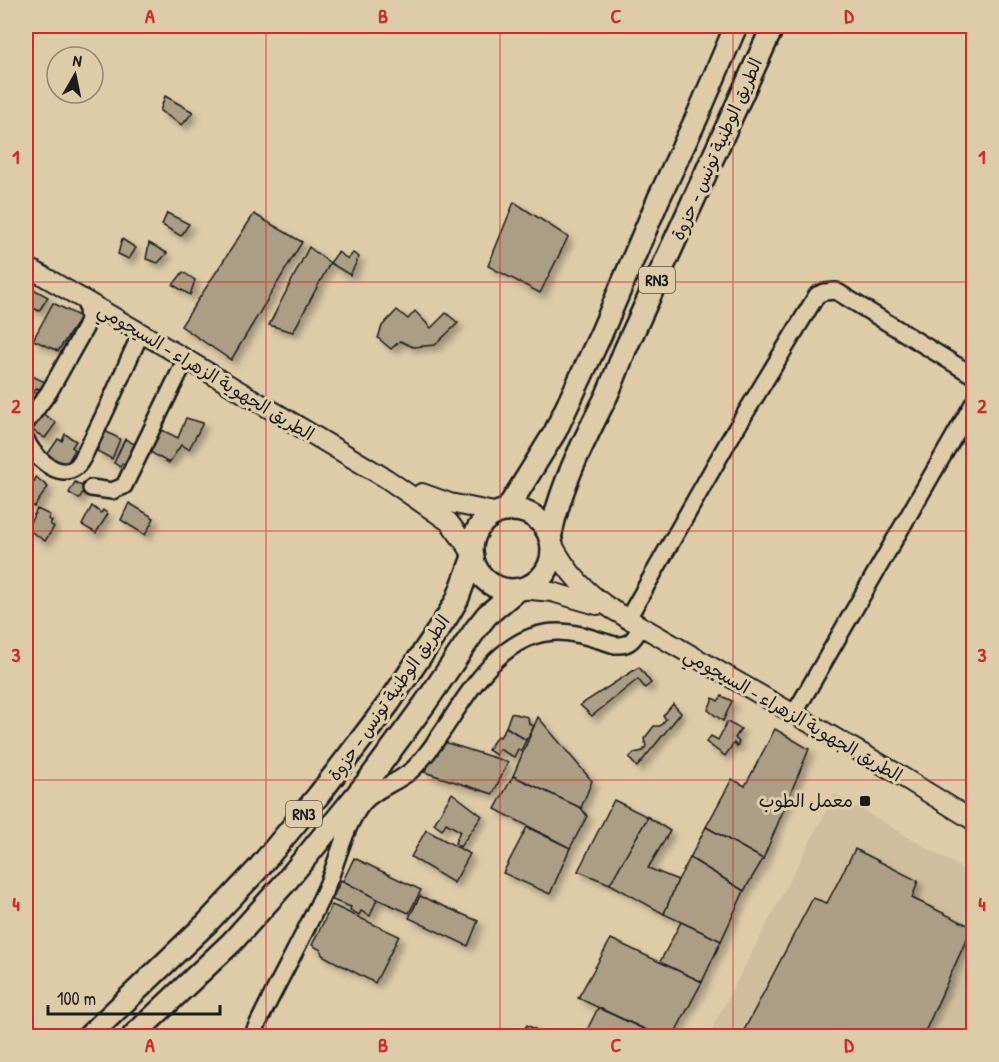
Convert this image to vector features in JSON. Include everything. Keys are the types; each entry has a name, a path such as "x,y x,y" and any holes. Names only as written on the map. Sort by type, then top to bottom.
{"highway":[{"name":"الطريق الوطنية تونس - حزوة","path":"503,512 555,432 613,307 736,26"},
{"name":"الطريق الوطنية تونس - حزوة","path":"551,540 562,490 578,451 606,396 773,26"},
{"path":"503,512 520,511 533,516 543,525 551,540"},
{"name":"RN3","path":"473,555 474,540 479,528 488,519 503,512"},
{"name":"RN3","path":"519,590 532,585 549,567 552,555 551,540"},
{"name":"الطريق الوطنية تونس - حزوة","path":"89,1036 207,923 257,870 318,796 389,703 447,617 457,600 473,555"},
{"path":"473,555 477,568 493,585 519,590"},
{"name":"الطريق الوطنية تونس - حزوة","path":"133,1036 232,942 284,884 368,781 487,615 519,590"}],"main road":[{"name":"الطريق الجهوية الزهراء - السيجومي","path":"26,268 186,359 387,479 449,522 473,555"},
{"name":"الطريق الجهوية الزهراء - السيجومي","path":"387,479 450,503 503,512"},
{"name":"الطريق الجهوية الزهراء - السيجومي","path":"551,540 562,563 576,582 593,598 893,771 974,821"},
{"name":"الطريق الجهوية الزهراء - السيجومي","path":"519,590 552,592 583,600 627,619"}],"street":[{"path":"252,1036 325,889 356,814 374,794 406,775 416,766 482,674 494,661 508,650 541,634 568,633 622,646 632,641 627,619 728,442 817,295 836,291 974,375"},
{"path":"26,423 49,392 85,328 86,301"},
{"path":"26,440 39,458 57,470 68,471 80,463 141,333"},
{"path":"91,488 112,491 119,489 128,481 186,359"},
{"path":"794,714 974,402"}],"shaded area":[{"path":"835,794 973,875 974,1031 970,1036 708,1036"}],"building":[{"path":"165,96 193,112 182,125 160,111"},
{"path":"514,202 568,237 540,293 488,266"},
{"path":"167,213 189,224 181,236 162,225"},
{"path":"254,214 302,242 231,360 181,326"},
{"path":"122,239 136,248 129,259 118,254"},
{"path":"149,243 167,253 158,263 146,259"},
{"path":"309,247 330,263 293,332 269,325"},
{"path":"338,252 348,259 353,253 359,257 350,275 330,263"},
{"path":"183,272 195,280 190,295 173,285"},
{"path":"26,285 48,297 39,311 26,304"},
{"path":"53,303 81,317 58,351 33,340"},
{"path":"397,310 408,319 415,311 431,328 446,313 458,323 435,345 413,347 400,341 391,349 378,338 382,326"},
{"path":"26,373 45,382 41,390 37,388 30,396 26,394"},
{"path":"42,413 56,423 45,438 30,429"},
{"path":"186,418 203,423 189,449 181,445 169,463 150,452 160,429 178,438"},
{"path":"105,431 120,439 112,459 97,451"},
{"path":"65,434 76,441 72,447 75,450 65,467 47,455 58,439 62,441"},
{"path":"125,439 140,447 131,468 122,463 120,467 114,463"},
{"path":"36,477 48,487 34,507 26,502 26,485 29,480 34,482"},
{"path":"75,482 85,488 79,499 69,493"},
{"path":"129,503 154,518 145,535 121,520"},
{"path":"92,506 101,513 103,510 108,514 96,533 82,525"},
{"path":"37,509 50,515 48,519 52,521 50,524 54,527 45,541 27,529"},
{"path":"639,667 651,683 645,688 638,679 592,716 580,705"},
{"path":"722,696 732,701 723,721 708,710 713,698 718,701"},
{"path":"673,704 681,713 637,767 629,758 634,753 643,751 646,746 644,739 654,726 660,726 666,719 663,716"},
{"path":"511,713 528,717 529,724 534,726 526,740 506,727"},
{"path":"538,717 592,781 581,808 513,776"},
{"path":"727,722 741,729 735,738 739,742 737,747 734,743 725,756 706,742 711,736 718,740"},
{"path":"506,727 526,740 521,751 518,749 514,757 499,749 496,755 488,750"},
{"path":"775,729 809,749 763,859 706,827 732,779 745,786"},
{"path":"444,742 508,762 493,794 424,772"},
{"path":"513,776 581,808 587,816 570,848 495,809"},
{"path":"452,793 482,816 460,847 455,843 460,831 446,823 442,830 434,824"},
{"path":"614,800 648,817 610,884 578,871"},
{"path":"648,817 670,831 648,868 678,880 664,914 610,884"},
{"path":"527,827 570,848 550,894 503,873"},
{"path":"706,827 763,859 744,891 690,858"},
{"path":"426,830 470,854 454,883 411,857"},
{"path":"855,849 918,881 912,898 972,927 923,1036 741,1036 813,898 827,903"},
{"path":"354,858 421,890 409,913 343,881"},
{"path":"690,858 744,891 721,941 664,914"},
{"path":"341,880 377,899 370,916 361,911 359,915 350,910 351,907 332,900"},
{"path":"420,896 478,921 468,946 409,918"},
{"path":"332,905 399,936 375,983 322,955 321,950 312,945"},
{"path":"681,922 721,941 702,982 660,962"},
{"path":"611,939 702,982 673,1036 659,1036 578,998"},
{"path":"598,1008 659,1036 584,1036"},
{"path":"527,1025 548,1036 520,1036"}],"place":[{"name":"معمل الطوب","path":"865,801"}]}
